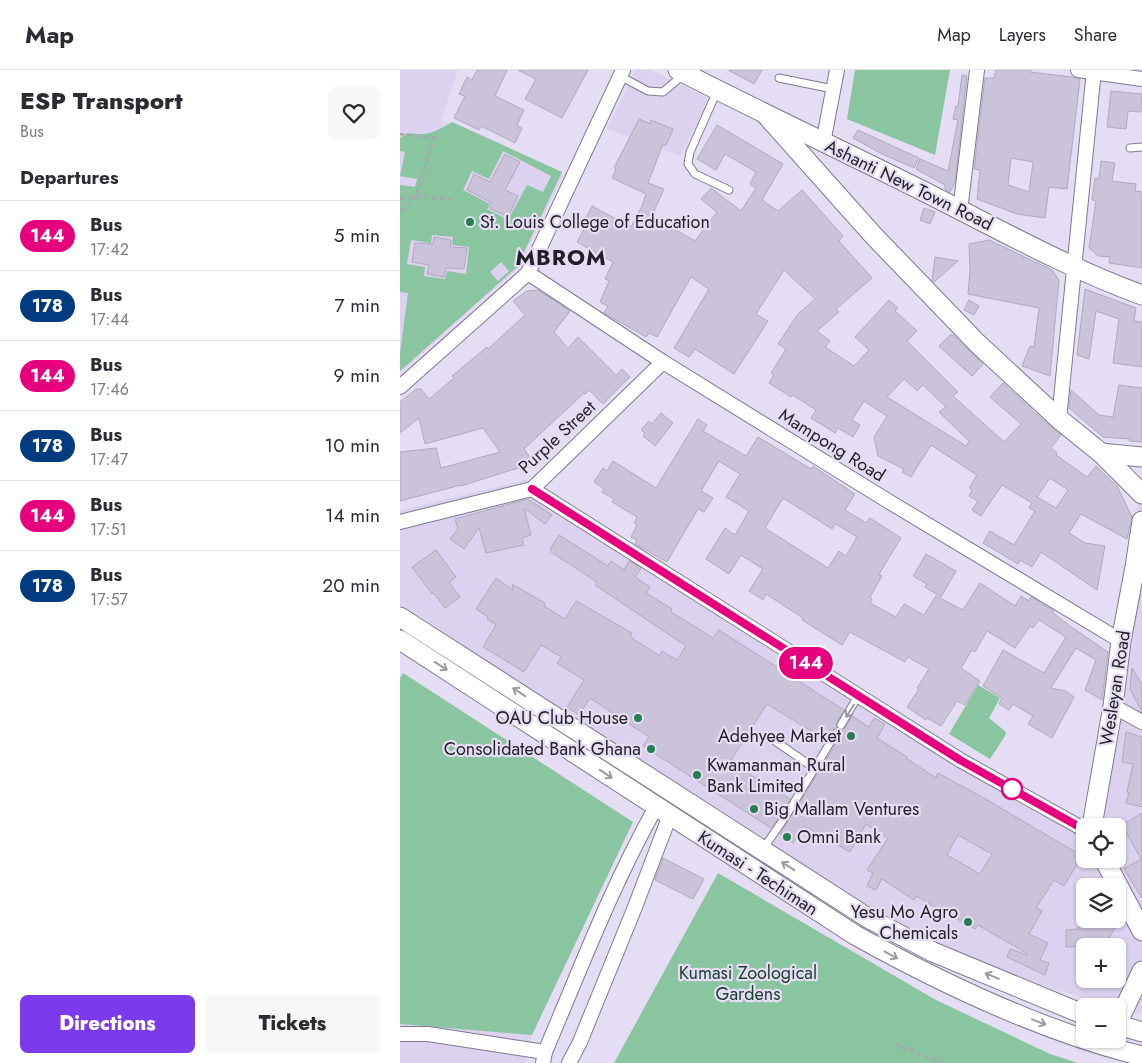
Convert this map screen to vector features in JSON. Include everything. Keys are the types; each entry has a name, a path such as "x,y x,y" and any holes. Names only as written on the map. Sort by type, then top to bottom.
{"main road":[{"name":"Ashanti New Town Road","path":"681,72 960,211 1076,267 1142,295"},
{"path":"767,116 873,235 977,343 1059,419 1101,453 1142,494"},
{"path":"1101,453 1142,457"},
{"name":"Wesleyan Road","path":"1093,818 1113,706 1121,642 1139,564 1142,521"},
{"name":"Kumasi - Techiman","path":"400,617 868,918 933,952 1076,1011"},
{"name":"Kumasi - Techiman","path":"400,640 854,935 913,967 1036,1022 1112,1049 1142,1056"},
{"path":"1109,868 1142,931"},
{"path":"803,902 816,884"},
{"path":"1126,1006 1142,971"},
{"path":"1126,1027 1142,1032"}],"street":[{"path":"823,143 837,70"},
{"path":"960,211 977,70"},
{"path":"1078,70 1142,79"},
{"path":"1059,419 1076,267 1094,71"},
{"path":"400,387 528,273 622,73"},
{"name":"Mampong Road","path":"528,273 663,362 1121,642"},
{"name":"Purple Street","path":"400,522 532,489 663,362"},
{"path":"532,489 960,760 1076,825"},
{"path":"1113,706 1142,722"},
{"path":"400,1034 428,1034 544,1058 621,877 663,811"},
{"path":"569,1063 580,1042 631,916 663,811"}],"lane":[{"path":"622,73 648,91 663,92 681,72"},
{"path":"779,78 833,89"},
{"path":"718,90 690,152 688,164 695,174 729,190"},
{"path":"1130,148 1142,147"},
{"path":"841,725 858,696"},
{"path":"763,850 836,733"},
{"path":"775,741 814,768"}],"path":[{"path":"400,134 434,138 416,196 400,212"},
{"path":"400,199 416,196 453,200"},
{"path":"895,1044 942,1063"}],"shaded area":[{"name":"St. Louis College of Education","path":"400,70 458,70 441,121 563,175 518,268 400,373"},
{"path":"635,70 650,70 710,99 680,156 607,129"},
{"path":"526,480 1076,821 1076,868 1126,868 1126,818 1086,818 1138,504 1142,502 1142,1014 1126,1010 1126,998 1085,998 1028,982 914,939 785,853 522,687 433,624 400,605 400,510"},
{"path":"400,1024 532,1035 526,1063 400,1063"}],"green space":[{"path":"855,70 950,70 935,155 847,119"},
{"name":"St. Louis College of Education","path":"452,122 562,172 517,267 400,371 400,353 408,293 400,292 400,185 415,187 417,179 400,176 405,152 400,151 400,138 407,133 426,134","holes":["503,151 551,176 543,192 527,185 508,220 487,209 490,204 463,190 472,171 489,179","432,235 453,237 452,245 469,247 466,274 447,271 445,279 424,276 425,267 407,264 411,240 431,243","501,262 509,271 498,281 490,272"]},
{"path":"403,673 633,822 532,1035 400,1024 400,678"},
{"path":"978,685 1000,698 989,718 1006,732 990,759 949,734"},
{"name":"Kumasi Zoological Gardens","path":"718,873 936,1000 1050,1054 1078,1063 614,1063"}],"building":[{"path":"477,70 507,70 495,96 524,110 517,125 522,128 515,143 481,126 479,130 454,118 465,96 459,94 467,77 472,80"},
{"path":"518,70 588,70 562,118 525,99 536,79"},
{"path":"728,70 762,70 754,84"},
{"path":"996,70 1031,70 1030,72 1080,79 1067,189 1049,187 1045,218 1017,214 977,199 980,170 974,169 985,78 994,78","holes":["1011,158 1033,162 1029,192 1008,185"]},
{"path":"962,75 967,76 955,182 950,192 945,189 945,185 916,169 920,159 948,171 958,120 953,119 956,106 958,106"},
{"path":"1111,91 1142,94 1142,112 1128,111 1126,129 1107,127"},
{"path":"639,119 650,124 651,120 673,129 666,145 663,144 648,183 664,189 652,216 695,241 717,212 701,199 711,188 741,211 756,188 750,184 756,172 725,154 716,170 697,159 717,125 783,164 762,200 778,211 802,190 843,236 839,241 872,278 836,309 839,312 817,331 830,341 825,347 854,366 869,350 855,337 889,300 898,308 895,311 917,331 907,341 958,392 953,396 1004,442 1021,424 990,397 1003,383 1061,435 1051,448 1057,453 1056,455 1087,477 1096,466 1117,486 1132,517 1127,539 1081,514 1069,533 1085,543 1105,546 1097,590 1041,552 1032,567 1020,560 1018,564 983,543 990,531 1014,545 1035,511 1029,508 1032,503 1002,485 981,516 972,510 978,501 969,496 972,490 969,488 977,475 931,445 911,477 902,472 904,469 878,456 874,437 887,416 864,401 852,420 860,425 853,437 838,428 835,433 811,418 816,410 793,395 791,397 769,383 774,375 771,373 786,349 778,344 798,314 815,299 784,270 756,314 768,321 734,374 695,349 689,357 674,348 709,289 691,277 657,337 649,333 646,337 604,313 608,306 600,302 609,281 605,279 613,262 577,242 589,220 586,218 592,206 631,227 646,194 612,178 616,169 614,168","holes":["904,379 917,391 923,385 946,407 939,412 969,441 966,446 887,397","1050,478 1068,490 1056,508 1037,497"]},
{"path":"858,130 919,158 914,168 882,154 853,138"},
{"path":"505,154 520,162 505,190 518,196 508,217 489,208 492,203 467,190 474,174 490,182"},
{"path":"1101,161 1115,163 1112,181 1136,184 1135,191 1142,192 1142,268 1109,263 1110,257 1098,256 1089,248 1096,201 1092,200 1095,178 1099,179"},
{"path":"924,208 935,212 930,224 920,220"},
{"path":"434,237 451,240 450,247 467,248 464,269 446,268 444,277 427,274 429,265 412,262 415,243 433,244"},
{"path":"989,240 1052,270 1059,280 1050,376 1022,366 1030,346 1034,347 1039,308 968,294 970,270 969,244"},
{"path":"935,257 958,261 934,282 932,280"},
{"path":"1085,289 1136,308 1134,321 1142,322 1142,367 1113,363 1119,319 1096,311 1089,359 1077,355"},
{"path":"538,290 570,311 554,332 568,348 578,337 616,375 622,369 630,377 603,404 589,390 584,393 524,449 534,463 461,486 400,501 400,452 436,448 441,468 500,452 483,428 425,444 419,418 400,433 400,402 416,389 421,389 429,399 454,378 452,376 487,347 488,349 525,315 513,301 527,291"},
{"path":"969,300 979,306 974,315 964,310"},
{"path":"950,335 953,335 983,364 972,376 939,346"},
{"path":"1119,385 1142,388 1142,442 1103,437 1069,408 1071,390 1099,415 1113,417"},
{"path":"661,413 673,423 655,446 643,436 645,433 641,430 649,421 652,424"},
{"path":"698,419 707,425 703,431 746,456 758,437 811,469 813,466 855,494 845,510 866,523 870,518 901,538 879,574 882,576 870,597 872,599 870,603 896,617 904,604 924,615 936,596 963,610 980,583 1015,606 1021,596 1029,601 1031,597 1054,611 1053,613 1070,626 1108,652 1102,700 1085,690 1096,660 1076,648 1051,688 1066,691 1074,697 1052,738 1028,724 1033,716 1013,704 1009,710 999,704 1002,698 983,686 1003,650 1044,673 1066,637 1039,620 1033,628 1030,626 1015,648 987,631 975,652 972,650 961,668 980,681 965,705 957,701 941,726 927,718 926,720 907,707 929,669 908,657 905,662 850,632 842,645 802,620 803,618 766,594 763,600 749,591 763,569 741,555 729,574 706,559 725,528 735,535 749,511 726,497 740,474 719,461 701,491 713,498 704,512 698,509 667,562 635,544 637,540 631,537 637,525 634,523 637,517 612,502 614,499 602,492 604,489 594,482 603,468 607,471 613,461 656,488","holes":["783,498 832,529 836,524 857,537 846,556 839,551 828,568 765,528"]},
{"path":"528,499 552,515 545,524 524,508 531,535 522,538 524,545 486,553 479,528 464,549 450,539 458,529 455,519"},
{"path":"559,535 608,566 611,561 624,570 629,561 641,568 635,577 650,587 646,593 672,609 671,612 713,638 719,630 844,710 836,723 837,728 832,730 826,740 767,704 730,762 790,799 782,815 771,828 643,746 649,737 590,698 579,715 567,707 584,680 557,663 561,657 541,645 524,672 483,647 496,625 476,609 496,578 513,590 512,584 545,603 544,606 565,619 576,601 632,633 630,637 660,656 662,651 677,660 686,646 595,585 597,582 551,552 551,547"},
{"path":"436,550 456,577 449,582 460,597 445,608 412,567"},
{"path":"926,554 956,571 941,597 925,587 927,584 913,576"},
{"path":"1132,668 1142,684 1142,712 1130,689"},
{"path":"852,716 869,727 874,718 885,724 877,738 936,778 938,773 1076,852 1076,866 1064,886 1054,880 1036,908 1042,911 1029,934 1048,943 1040,960 1049,963 1045,975 1007,957 1010,949 1028,954 978,925 975,929 916,896 914,900 882,879 876,890 867,886 873,873 867,870 888,838 866,824 850,852 804,826 793,843 780,834 841,736 840,730 845,728","holes":["958,835 992,854 980,874 947,855"]},
{"path":"1126,732 1142,737 1142,807 1126,803 1133,764 1122,762"},
{"path":"1142,813 1142,898 1124,869 1141,859 1126,832 1126,823"},
{"path":"663,858 704,879 693,899 655,880"},
{"path":"1115,928 1109,938 1076,938 1076,947 1066,947 1066,930"}],"bus line":[{"name":"144","path":"532,489 960,760 1076,825"}],"place":[{"name":"St. Louis College of Education","path":"470,222"},
{"name":"OAU Club House","path":"638,718"},
{"name":"Adehyee Market","path":"851,736"},
{"name":"Consolidated Bank Ghana","path":"651,749"},
{"name":"Kwamanman Rural Bank Limited","path":"697,775"},
{"name":"Big Mallam Ventures","path":"754,809"},
{"name":"Omni Bank","path":"787,837"},
{"name":"Yesu Mo Agro Chemicals","path":"968,922"}],"district":[{"name":"MBROM","path":"561,257"}]}
